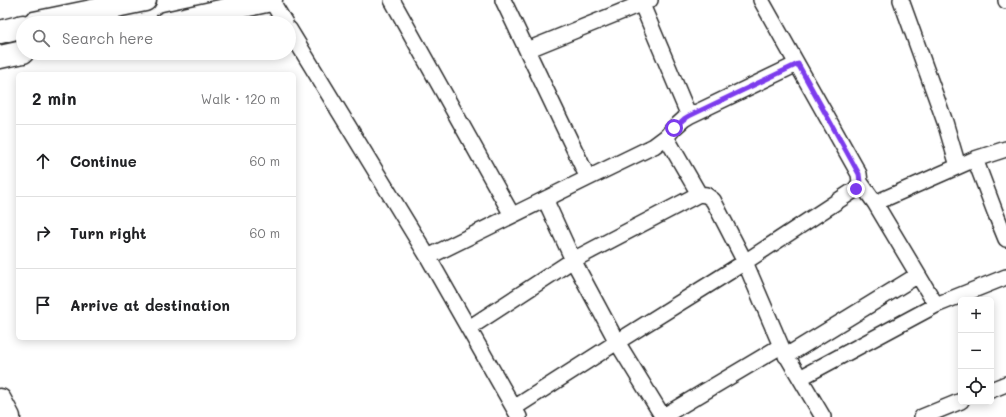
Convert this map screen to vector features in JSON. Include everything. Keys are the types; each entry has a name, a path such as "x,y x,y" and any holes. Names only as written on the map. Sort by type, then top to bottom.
{"main road":[{"path":"68,16 145,0"},
{"path":"198,16 271,0"},
{"path":"0,32 16,28"},
{"path":"0,57 16,54"},
{"path":"0,400 9,417"}],"street":[{"path":"271,0 281,16"},
{"path":"392,0 512,215"},
{"path":"503,0 588,178"},
{"path":"761,0 859,174 860,182 936,305"},
{"path":"901,0 958,166"},
{"path":"527,50 643,1 689,116"},
{"path":"296,40 428,257 517,413 618,342 745,262 856,189 860,182"},
{"path":"428,257 654,146 689,116 798,64"},
{"path":"666,137 699,194"},
{"path":"875,204 958,166 1006,149"},
{"path":"975,159 1000,210 1006,238"},
{"path":"469,328 573,260 699,194 706,195 712,200 745,262 783,351 823,417"},
{"path":"545,199 573,260 618,342 663,417 918,276"},
{"path":"800,378 936,305 1006,277"},
{"path":"994,389 1006,384"},
{"path":"924,417 958,403"}],"route":[{"path":"674,128 689,116 798,64 859,174 860,182 856,189"}]}
